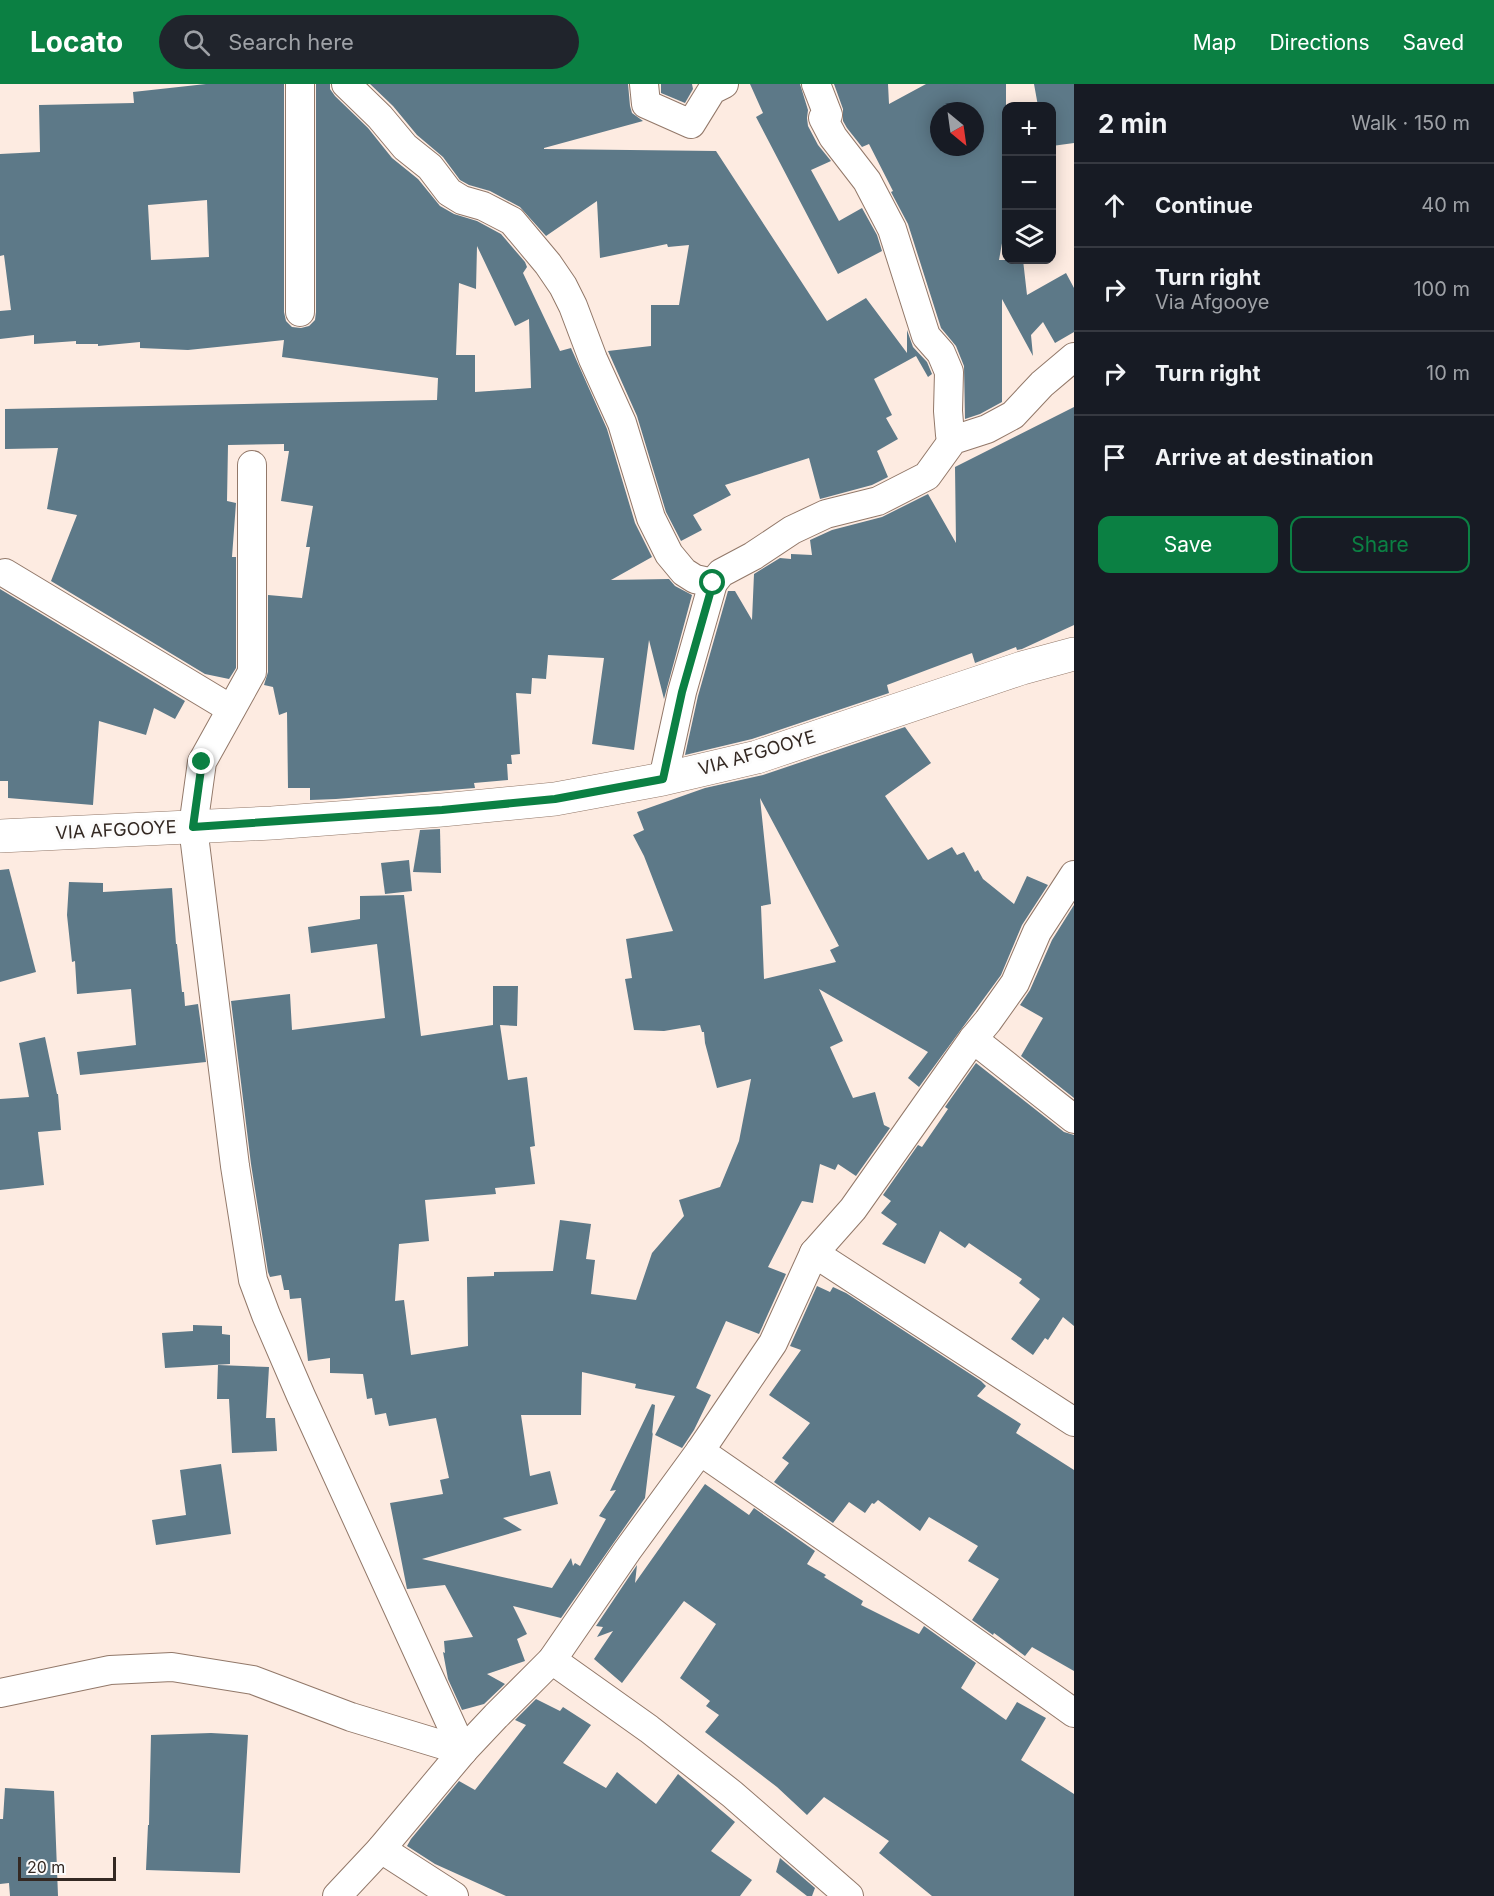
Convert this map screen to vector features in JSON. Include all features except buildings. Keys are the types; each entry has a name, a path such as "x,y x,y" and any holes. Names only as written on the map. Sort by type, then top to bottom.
{"main road":[{"name":"VIA AFGOOYE","path":"0,836 193,827 431,811 555,799 663,779 756,757 1001,675 1074,654"}],"street":[{"path":"300,84 300,312"},
{"path":"346,84 380,117 405,147 430,167 449,192 462,200 483,206 512,221 548,264 573,306 593,359 622,423 651,518 669,554 684,572 695,579 713,583"},
{"path":"644,84 646,104 691,123 712,90 724,84"},
{"path":"816,84 828,115 823,118 833,136 867,181 892,229 926,336 941,353 949,372 948,411 950,435 953,440"},
{"path":"663,779 682,692 713,583 721,573 753,556 792,530 826,514 878,501 927,476 953,440 987,429 1013,415 1042,384 1074,358"},
{"path":"252,465 252,672 202,762 193,827 235,1166 253,1280 301,1396 463,1751"},
{"path":"6,573 231,709"},
{"path":"337,1896 381,1850 463,1751 552,1660 700,1451 772,1343 814,1253 853,1209 1015,983 1037,932 1074,874"},
{"path":"973,1039 1074,1119"},
{"path":"814,1253 1074,1422"},
{"path":"700,1451 1074,1713"},
{"path":"552,1660 649,1729 732,1794 849,1896"},
{"path":"0,1693 110,1670 172,1667 253,1680 351,1718 463,1751"},
{"path":"381,1850 454,1896"}],"route":[{"path":"202,762 193,827 442,810 555,799 663,779 682,692 713,583"}]}
